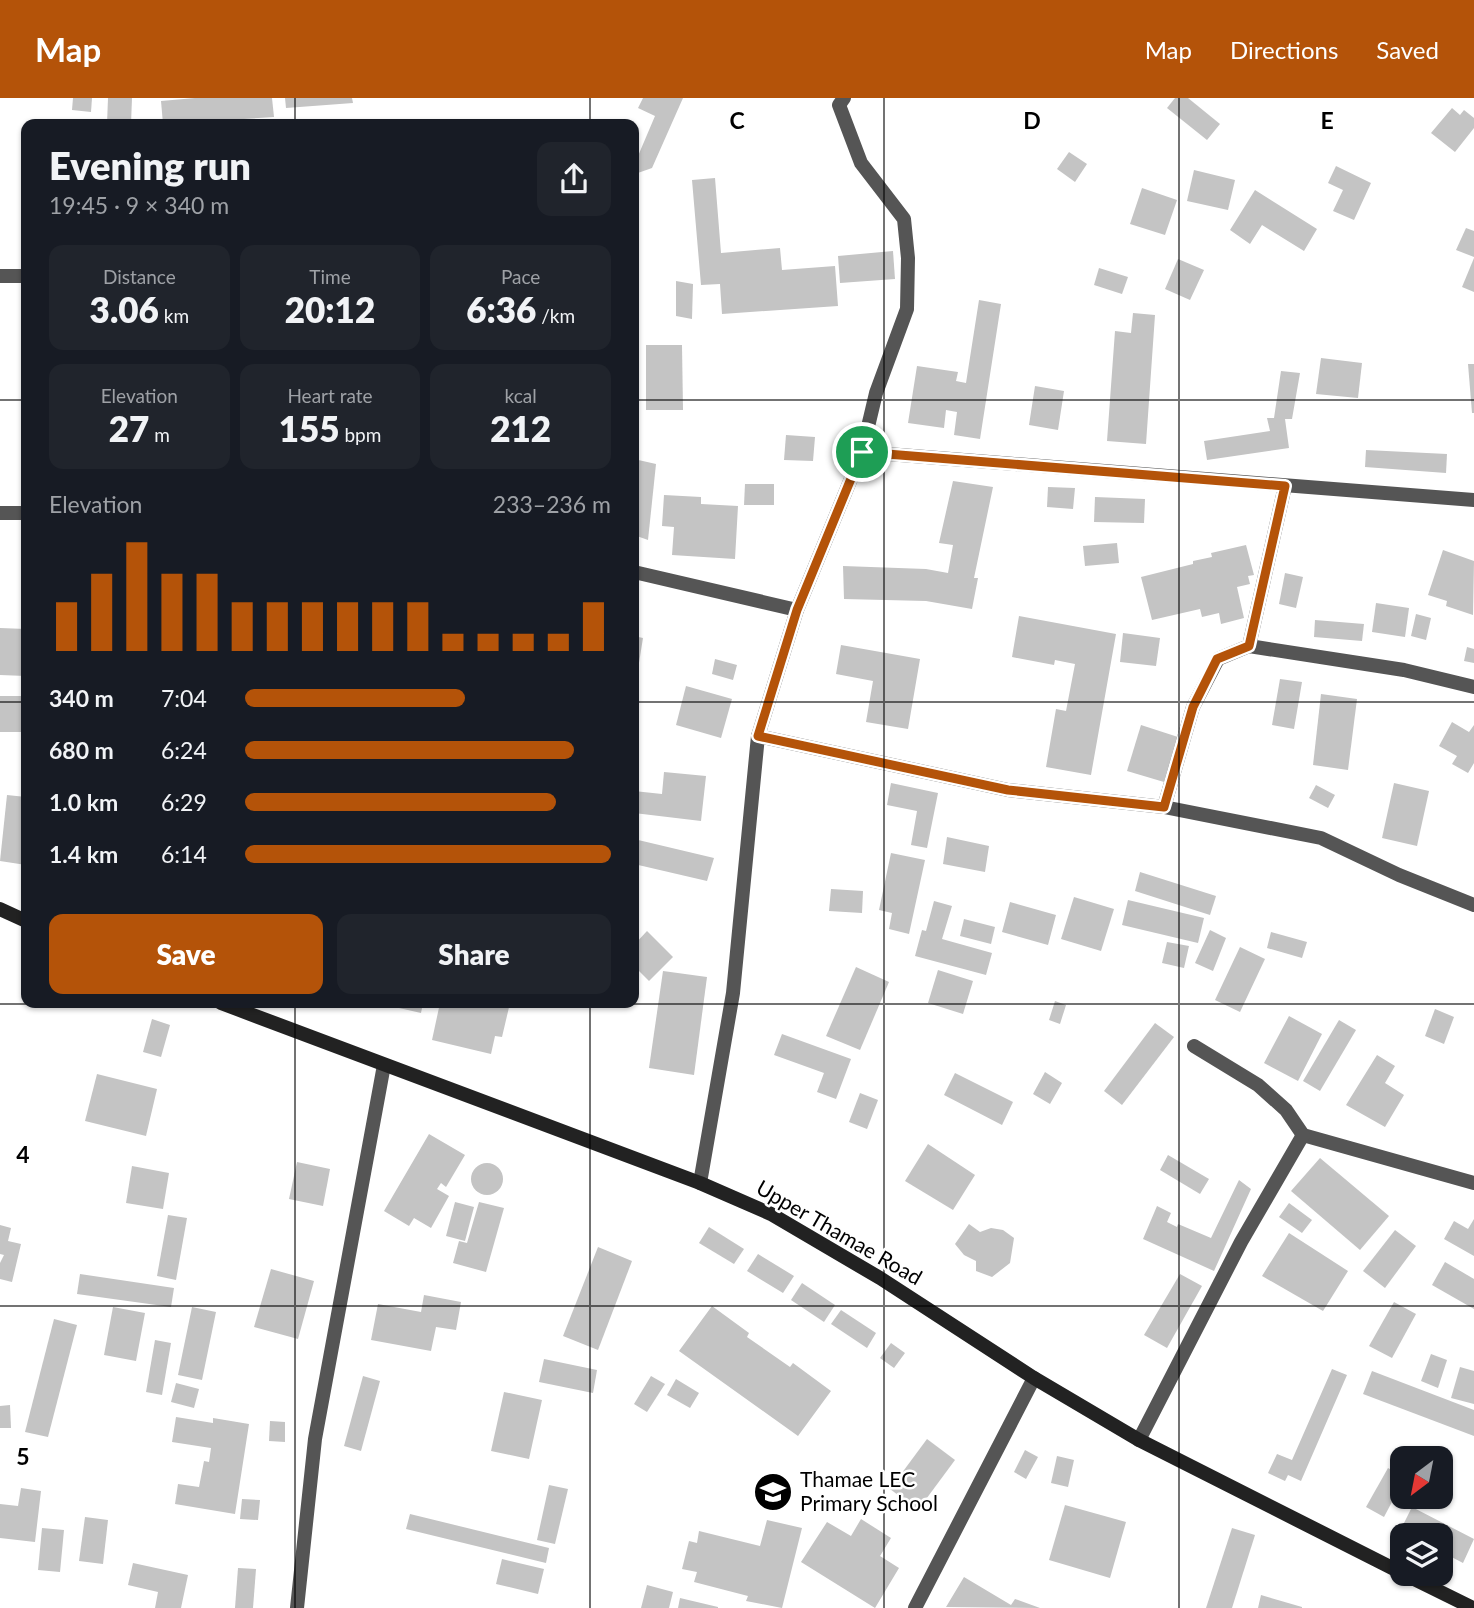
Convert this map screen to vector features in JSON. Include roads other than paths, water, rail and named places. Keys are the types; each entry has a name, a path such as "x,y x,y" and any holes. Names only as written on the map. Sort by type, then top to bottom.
{"street":[{"path":"700,1183 733,993 758,736 797,610 862,452 876,393 907,309 908,258 904,219 861,163 839,105 844,98"},
{"path":"0,276 21,276"},
{"path":"862,452 1474,500"},
{"path":"1249,646 1285,486"},
{"path":"0,513 21,513"},
{"path":"639,573 797,610"},
{"path":"1164,807 1193,707 1217,659 1249,646 1404,670 1474,687"},
{"path":"758,736 1008,790 1164,807 1321,838 1399,875 1474,905"},
{"path":"0,909 21,919"},
{"name":"Upper Thamae Road","path":"234,1008 700,1183 771,1214 880,1278 1034,1378 1139,1440 1390,1567"},
{"path":"1194,1046 1258,1085 1286,1111 1303,1135 1474,1183"},
{"path":"297,1608 315,1439 384,1065"},
{"path":"1139,1440 1241,1242 1303,1135"},
{"path":"915,1608 1034,1378"},
{"name":"Upper Thamae Road","path":"1428,1586 1473,1608"}],"place":[{"name":"Thamae LEC Primary School","path":"773,1492"}]}
